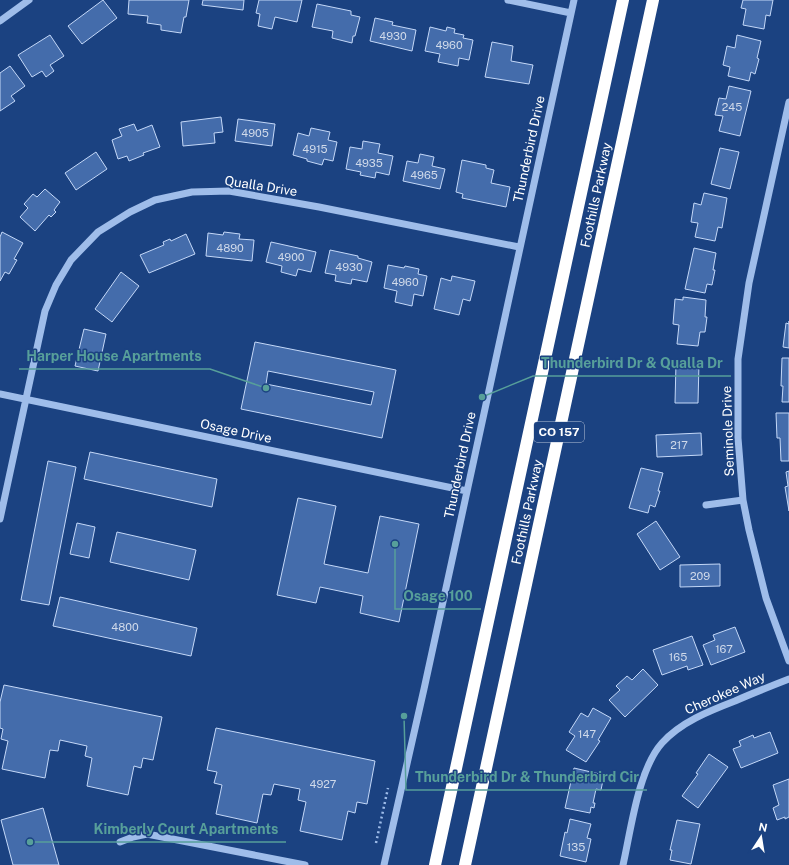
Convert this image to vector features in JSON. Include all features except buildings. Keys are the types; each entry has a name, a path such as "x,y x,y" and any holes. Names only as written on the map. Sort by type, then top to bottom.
{"highway":[{"name":"Foothills Parkway","path":"435,865 623,0"},
{"name":"Foothills Parkway","path":"465,865 653,0"}],"street":[{"path":"0,21 29,0"},
{"path":"508,0 571,13"},
{"name":"Thunderbird Drive","path":"384,865 424,689 574,0"},
{"name":"Seminole Drive","path":"789,102 749,283 738,359 738,438 743,500 766,598 789,662"},
{"name":"Qualla Drive","path":"0,519 45,311 56,284 71,260 98,232 130,212 155,200 192,192 229,191 319,207 519,247"},
{"name":"Osage Drive","path":"0,394 467,491"},
{"path":"706,505 743,500"},
{"name":"Cherokee Way","path":"623,865 637,800 643,780 661,744 682,726 701,714 789,679"},
{"path":"120,842 147,834 305,865"}],"place":[{"name":"Harper House Apartments","path":"266,388"},
{"name":"Thunderbird Dr & Qualla Dr","path":"482,397"},
{"name":"Osage 100","path":"395,544"},
{"name":"Thunderbird Dr & Thunderbird Cir","path":"404,716"},
{"name":"Kimberly Court Apartments","path":"30,842"}]}
